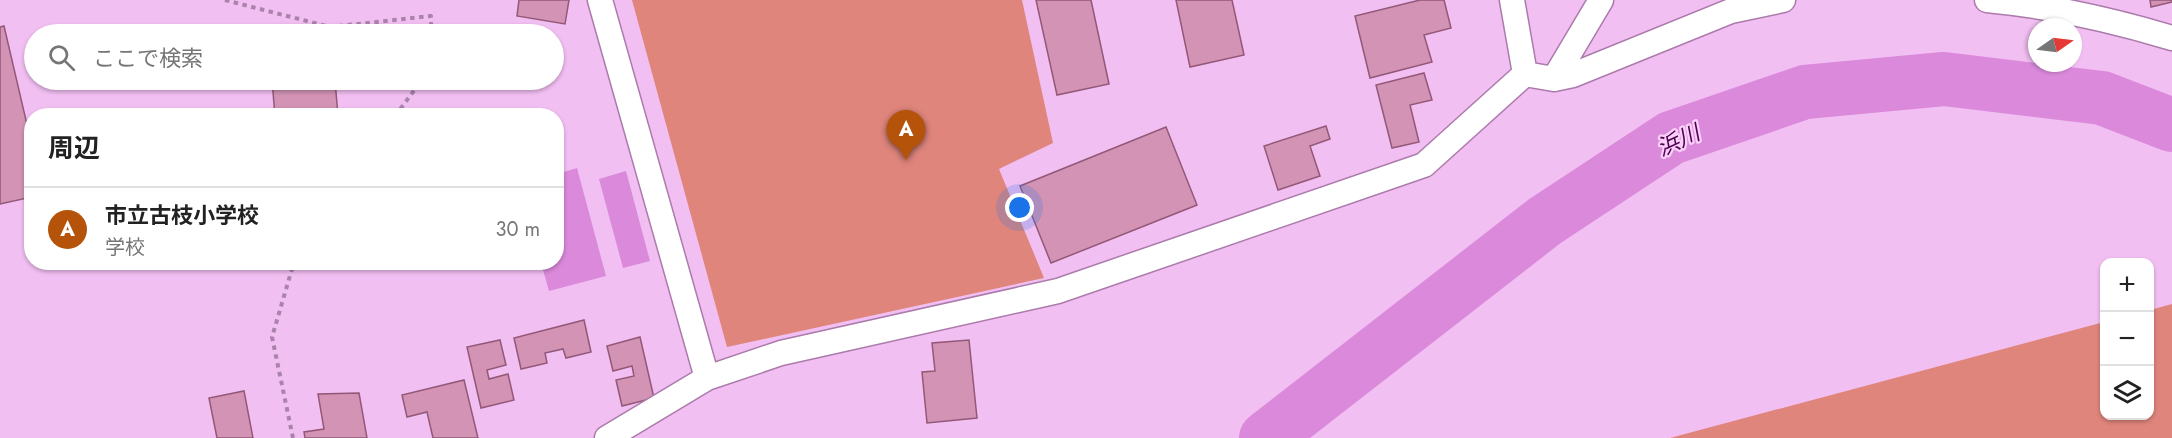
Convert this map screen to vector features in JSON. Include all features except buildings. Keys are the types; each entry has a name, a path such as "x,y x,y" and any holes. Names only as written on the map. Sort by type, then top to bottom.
{"street":[{"path":"600,0 707,378"},
{"path":"1512,0 1526,74"},
{"path":"1554,79 1600,0"},
{"path":"1526,74 1554,79 1573,75 1731,11 1783,0"},
{"path":"1987,0 2035,6 2129,25 2172,38"},
{"path":"606,438 707,378 781,352 1058,291 1424,165 1526,74"}],"path":[{"path":"225,0 318,24"},
{"path":"358,24 431,16 431,24"},
{"path":"401,108 414,90"},
{"path":"292,270 272,337 293,438"}],"shaded area":[{"path":"632,0 1022,0 1053,143 999,169 1044,278 727,347"},
{"path":"577,168 606,276 549,291 543,270 564,270 564,172"},
{"path":"626,171 650,261 623,268 599,179"},
{"path":"2172,304 2172,438 1670,438 2100,323 2100,420 2154,420 2154,309"}],"waterway":[{"name":"浜川","path":"1266,438 1545,221 1671,138 1805,92 1944,79 2102,98 2172,125"}],"place":[{"name":"市立古枝小学校","path":"906,160"}]}
